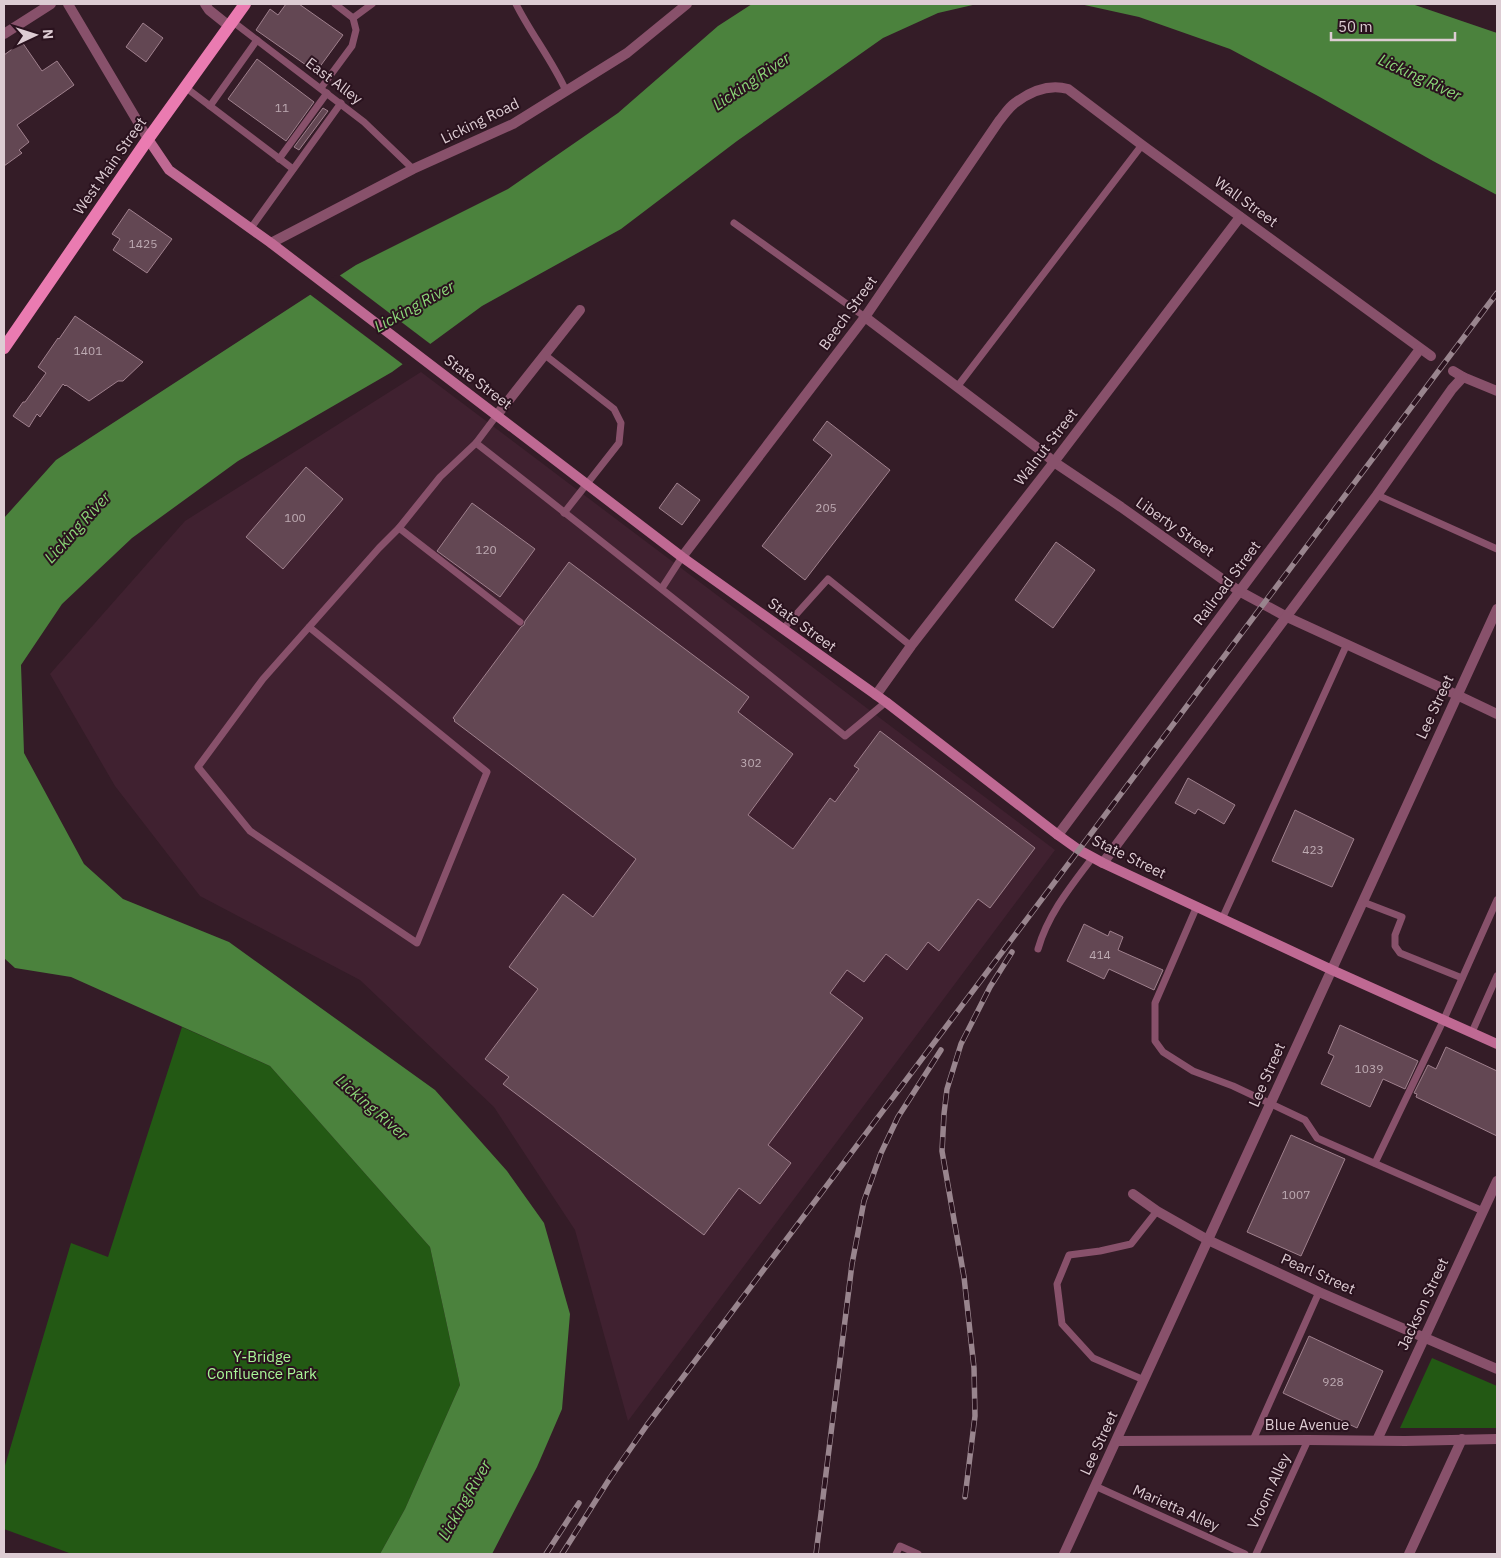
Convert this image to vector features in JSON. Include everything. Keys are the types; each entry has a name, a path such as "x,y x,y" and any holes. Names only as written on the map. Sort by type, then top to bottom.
{"main road":[{"name":"West Main Street","path":"5,344 245,4"},
{"name":"State Street","path":"148,139 169,170 271,243 682,557 886,702 1079,850 1222,919 1497,1044"}],"street":[{"path":"4,34 51,4"},
{"path":"68,4 148,139"},
{"path":"205,4 209,10 230,24"},
{"name":"Licking Road","path":"271,243 414,170 513,124 627,53 687,4"},
{"name":"Wall Street","path":"1039,90 1060,86 1068,89 1431,356"},
{"name":"Beech Street","path":"682,557 865,317 999,121 1014,103 1039,90"},
{"name":"Walnut Street","path":"876,695 911,646 1054,462 1240,217"},
{"path":"497,415 580,310"},
{"name":"Liberty Street","path":"865,317 1040,449 1054,462 1239,591 1287,617 1497,714"},
{"name":"Railroad Street","path":"1058,835 1420,349"},
{"path":"1453,371 1497,391"},
{"path":"1103,863 1377,495 1452,389 1463,377"},
{"name":"Lee Street","path":"1064,1554 1497,609"},
{"name":"Jackson Street","path":"1377,1440 1497,1181"},
{"name":"Pearl Street","path":"1133,1194 1157,1211 1208,1240 1319,1292 1497,1369"},
{"path":"1409,1554 1462,1439"},
{"name":"Blue Avenue","path":"1117,1441 1497,1439"}],"lane":[{"path":"280,159 352,46 356,30 353,18 335,4"},
{"path":"353,18 372,4"},
{"path":"516,4 526,25 557,72 566,91"},
{"name":"East Alley","path":"230,24 257,40 324,90 364,122 414,170"},
{"path":"210,106 257,40"},
{"path":"185,87 293,169"},
{"path":"251,228 341,104"},
{"path":"957,387 1142,145"},
{"path":"734,223 865,317"},
{"path":"545,354 614,409 621,423 619,443 564,513"},
{"path":"309,627 487,772 417,943 250,831 198,767 263,679 309,627 379,548 399,528 440,477 476,443 497,415"},
{"path":"476,443 662,588 845,736 886,702"},
{"path":"1377,495 1497,549"},
{"path":"399,528 520,622"},
{"path":"662,588 682,557"},
{"path":"783,629 828,579 911,646"},
{"path":"1222,919 1347,644"},
{"path":"1038,949 1043,932 1059,902 1093,857"},
{"path":"1375,1163 1444,1019 1497,900"},
{"path":"1363,902 1402,917 1395,935 1394,946 1400,953 1462,978"},
{"path":"1197,906 1155,1003 1155,1041 1163,1052 1192,1071 1233,1086 1306,1120 1317,1138 1483,1211"},
{"path":"1472,1032 1497,976"},
{"path":"1144,1380 1093,1358 1062,1324 1056,1284 1069,1255 1131,1244 1157,1211"},
{"path":"1253,1440 1319,1292"},
{"name":"Vroom Alley","path":"1256,1554 1308,1440"},
{"name":"Marietta Alley","path":"1095,1486 1245,1554"},
{"path":"896,1554 900,1546 918,1554"}],"shaded area":[{"path":"421,372 1055,850 628,1421 575,1230 494,1107 360,980 200,896 115,786 50,674 185,521"}],"green space":[{"name":"Y-Bridge Confluence Park","path":"182,1027 270,1066 430,1247 460,1385 405,1509 380,1554 72,1554 4,1529 4,1469 71,1243 108,1257"},
{"path":"1432,1358 1497,1386 1497,1428 1400,1428"}],"water":[{"name":"Licking River","path":"752,4 977,4 938,13 883,38 737,141 621,229 482,306 392,372 238,461 132,538 62,604 21,665 24,753 84,864 123,899 229,942 435,1090 507,1171 544,1223 570,1314 562,1409 537,1467 492,1554 380,1554 405,1509 460,1385 430,1247 270,1066 71,977 15,968 4,958 4,518 56,460 356,265 508,189 618,113 718,26"},
{"name":"Licking River","path":"1080,4 1412,4 1497,33 1497,195 1230,49 1139,17"}],"pier":[{"path":"338,274 433,346 405,366 308,293"}],"building":[{"path":"286,4 299,4 343,35 316,72 256,30 270,9 278,15"},
{"path":"143,23 163,38 146,62 126,47"},
{"path":"22,42 42,71 57,61 74,85 17,125 29,142 19,150 22,153 4,166 4,55"},
{"path":"257,59 314,102 286,141 228,99"},
{"path":"323,108 328,111 299,150 294,147"},
{"path":"129,209 172,239 147,273 113,250 120,239 112,234"},
{"path":"75,316 143,362 123,381 118,381 89,401 63,384 40,417 37,414 29,427 13,416 46,373 38,367"},
{"path":"827,421 890,470 805,580 762,546 832,455 813,440"},
{"path":"306,467 343,499 283,569 246,537"},
{"path":"677,483 700,500 682,525 659,508"},
{"path":"472,503 535,549 500,597 437,551"},
{"path":"1056,542 1095,570 1053,628 1015,600"},
{"path":"569,562 749,697 738,712 793,754 748,815 793,849 830,798 835,802 859,769 854,766 880,731 1035,848 990,908 978,899 939,951 928,942 907,970 886,954 864,982 847,970 830,993 863,1018 768,1145 791,1163 760,1204 739,1188 704,1235 503,1084 509,1077 485,1059 538,989 509,967 563,894 593,917 636,859 454,721 453,718"},
{"path":"1188,778 1235,805 1224,824 1198,809 1195,814 1175,803"},
{"path":"1295,810 1354,839 1332,887 1272,861"},
{"path":"1084,924 1108,936 1110,931 1123,937 1118,950 1163,970 1154,990 1109,969 1104,979 1067,961"},
{"path":"1340,1025 1418,1061 1405,1089 1383,1079 1370,1107 1321,1084 1334,1056 1328,1053"},
{"path":"1446,1047 1497,1071 1497,1136 1416,1097 1417,1094 1414,1093 1428,1065 1436,1069"},
{"path":"1291,1135 1345,1159 1301,1256 1247,1232"},
{"path":"1309,1336 1383,1371 1357,1428 1283,1393"}],"railway":[{"path":"562,1554 610,1478 647,1425 1497,293"},
{"path":"965,1497 975,1416 974,1368 964,1277 942,1151 944,1114 947,1089 961,1044 990,987 1012,952"},
{"path":"816,1554 852,1264 864,1201 881,1153 898,1117 941,1050"},
{"path":"546,1554 579,1503"}]}
